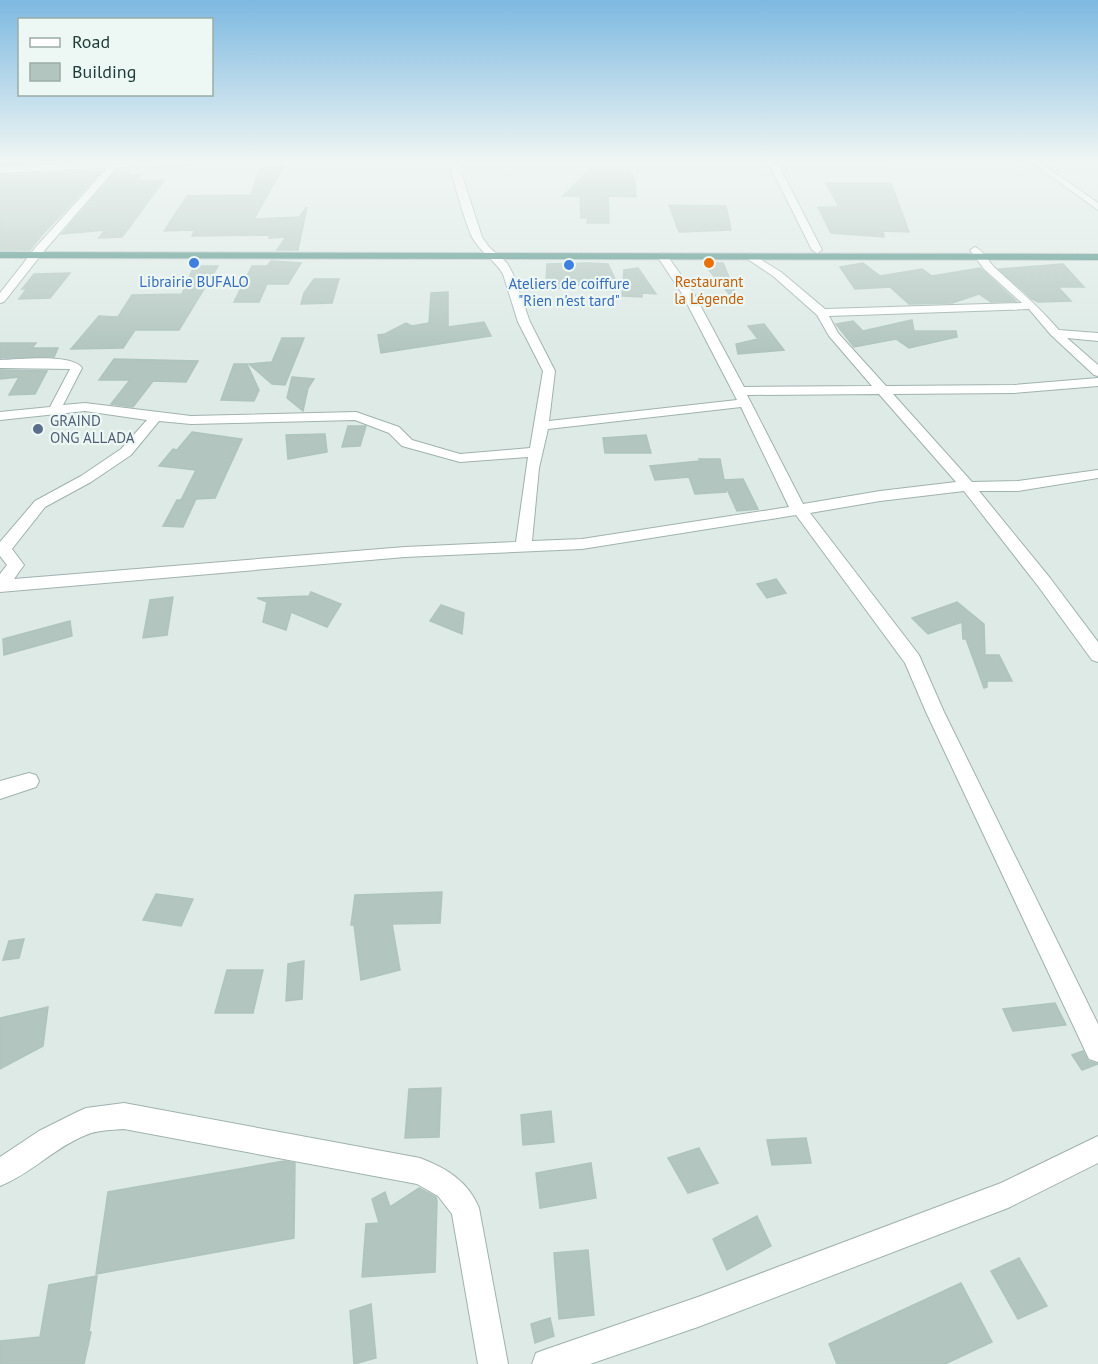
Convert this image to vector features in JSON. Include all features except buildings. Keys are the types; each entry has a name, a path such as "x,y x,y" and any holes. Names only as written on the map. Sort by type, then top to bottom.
{"highway":[{"path":"0,249 38,252"},
{"path":"0,255 38,252 818,250 1098,257"},
{"path":"488,252 750,256 1098,250"}],"street":[{"path":"0,300 16,273 63,224"},
{"path":"472,224 488,252 503,265 508,274 524,322 549,370 542,426 535,452 523,548"},
{"path":"804,224 818,250"},
{"path":"977,253 1032,306 1055,333 1098,372"},
{"path":"662,256 687,292 799,510 913,660 935,712 1098,1050"},
{"path":"750,256 777,274 822,313 833,334 967,486 1044,582 1098,655"},
{"path":"822,313 1032,306"},
{"path":"1055,333 1098,337"},
{"path":"0,364 59,363 73,365 76,368 56,410"},
{"path":"542,426 742,397 882,389 1014,389 1098,382"},
{"path":"0,416 85,407 156,417 239,420 356,416 394,430 407,443 460,458 535,452"},
{"path":"0,586 16,565 3,549 40,504 86,479 126,452 156,417"},
{"path":"0,586 405,552 582,544 663,533 880,496 967,486 1018,486 1097,475"},
{"path":"0,790 28,782"},
{"path":"0,1173 48,1140 86,1121 124,1116 420,1171 448,1186 465,1208 493,1364"},
{"path":"547,1364 698,1312 1008,1194 1098,1149"}],"place":[{"name":"Librairie BUFALO","path":"194,263"},
{"name":"Restaurant la Légende","path":"709,263"},
{"name":"Ateliers de coiffure \"Rien n'est tard\"","path":"569,265"},
{"name":"GRAIND ONG ALLADA","path":"38,429"}]}
